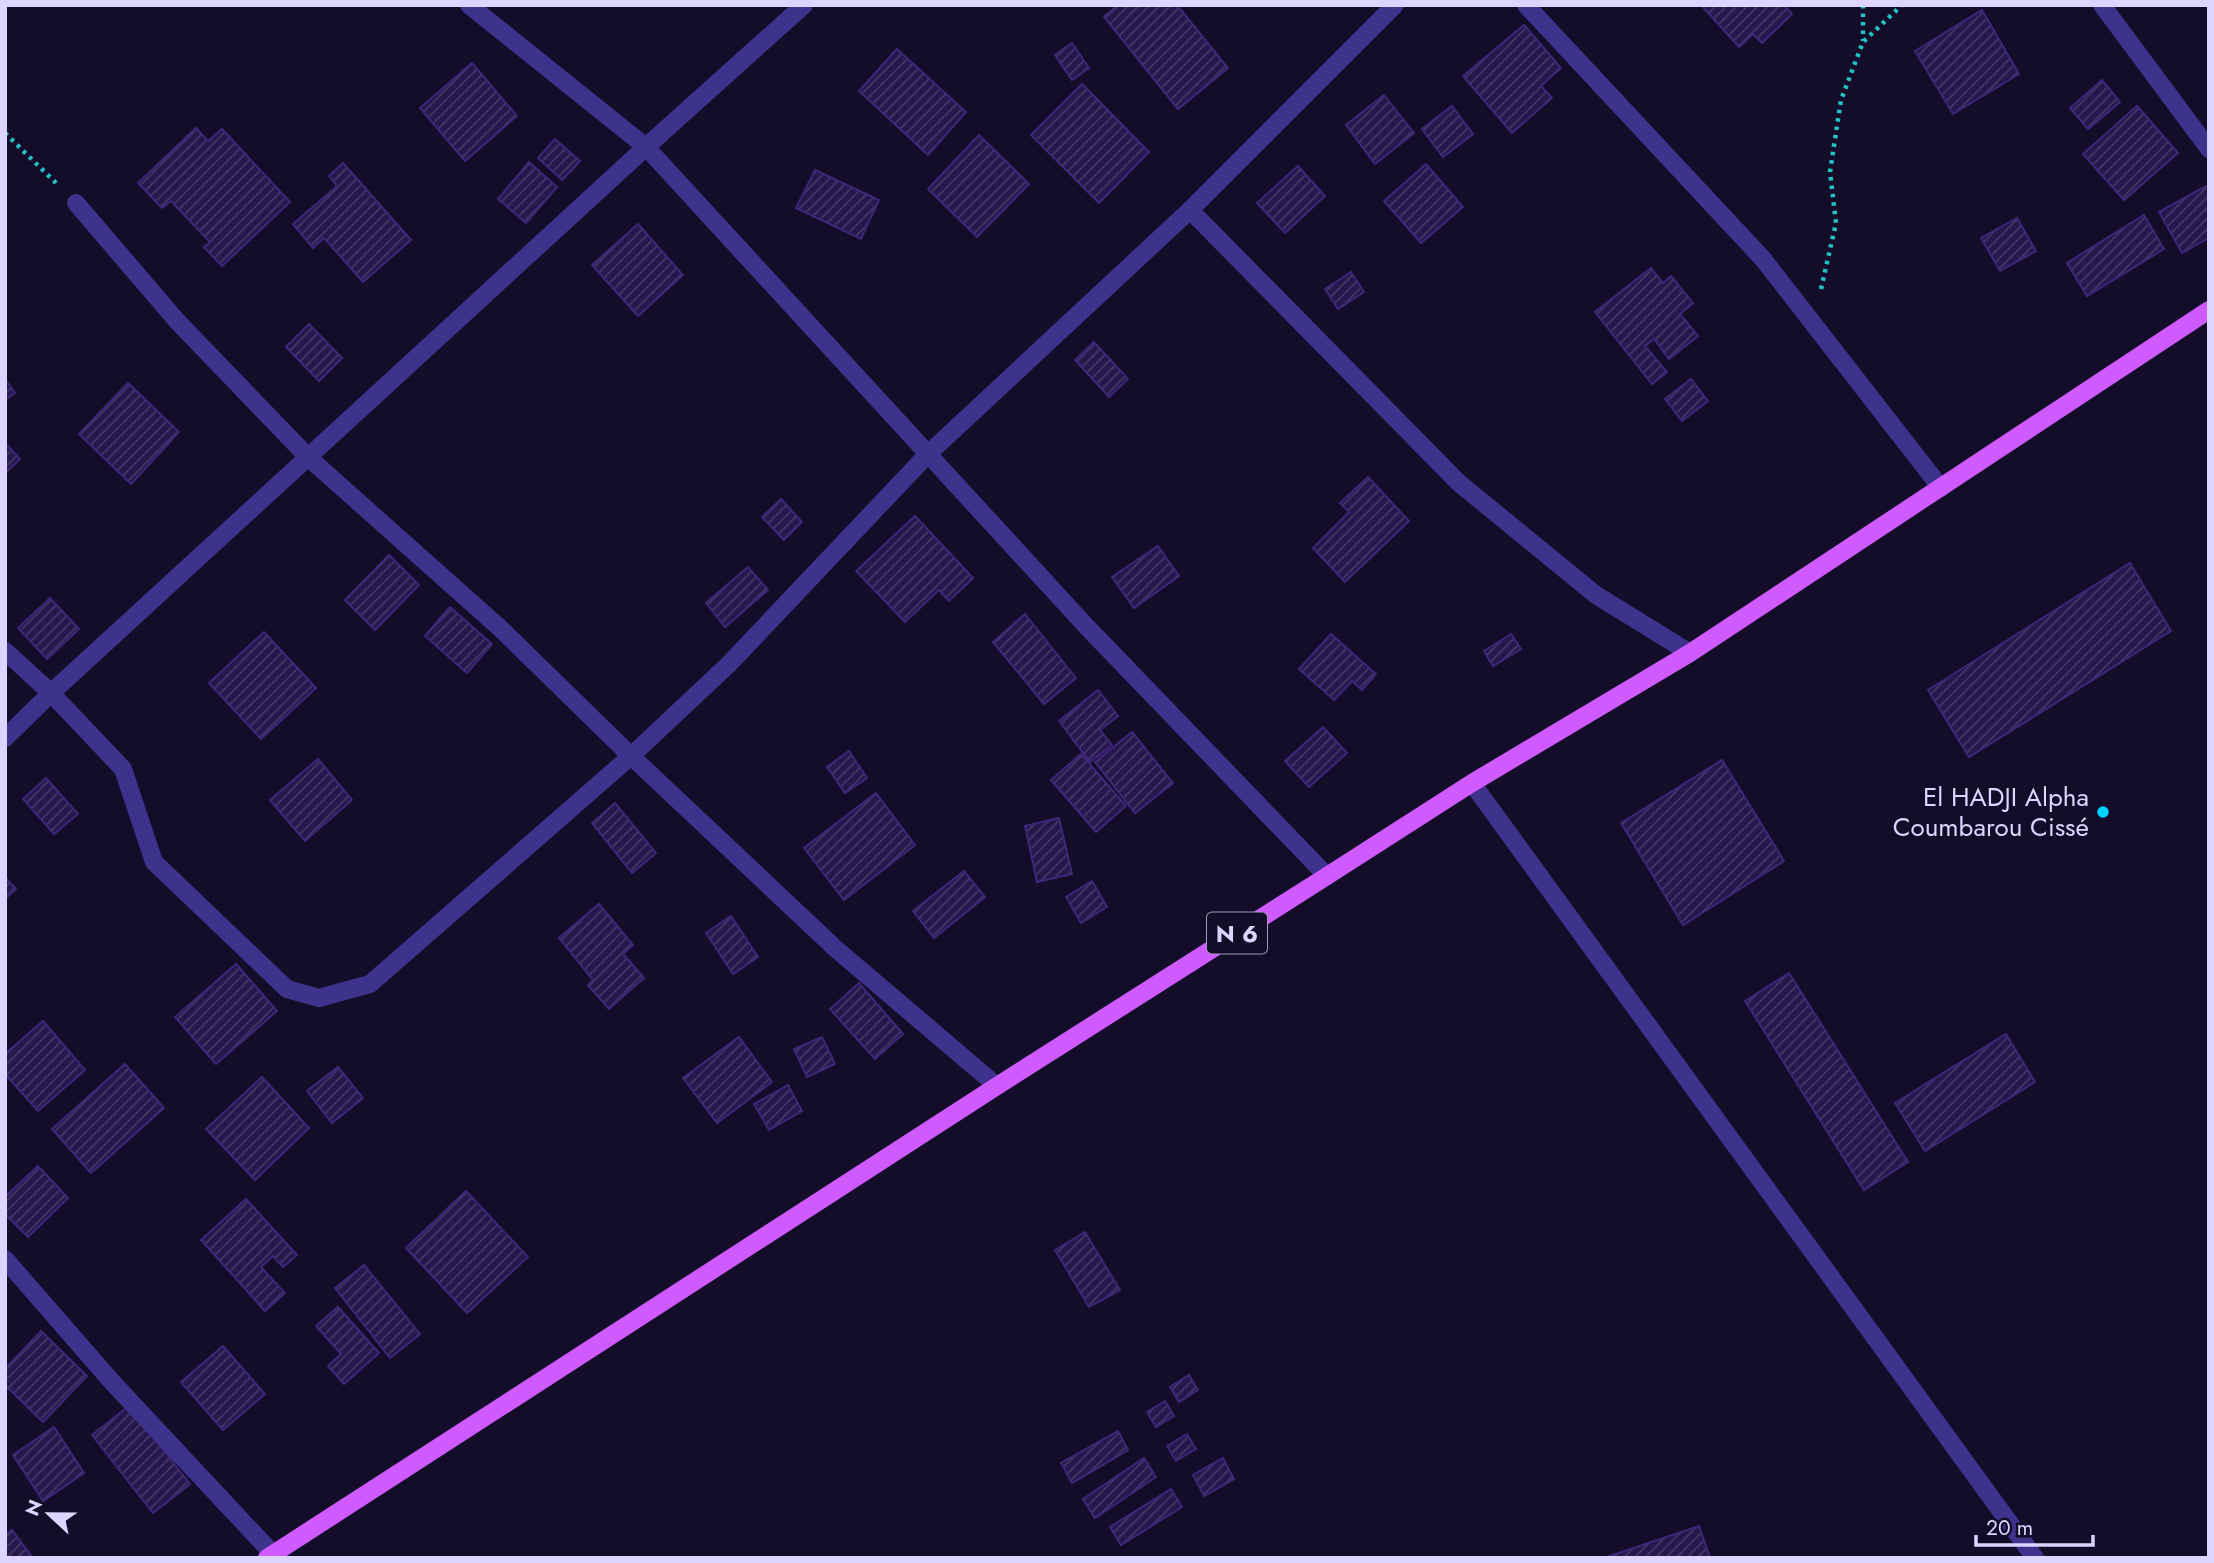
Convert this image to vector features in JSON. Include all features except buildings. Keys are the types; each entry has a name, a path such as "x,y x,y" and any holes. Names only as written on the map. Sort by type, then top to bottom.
{"main road":[{"name":"N 6","path":"270,1556 1472,783 1690,653 2209,310"}],"street":[{"path":"468,5 646,147 1087,627 1326,876"},
{"path":"5,738 646,147 804,5"},
{"path":"5,651 51,693 123,769 154,862 287,989 319,998 370,984 631,756 729,664 928,454 1190,210 1395,5"},
{"path":"1526,5 1763,259 1941,488"},
{"path":"2102,5 2209,149"},
{"path":"76,203 177,321 309,458 501,629 836,949 997,1086"},
{"path":"1190,210 1459,483 1595,596 1690,653"},
{"path":"1472,783 2035,1558"},
{"path":"5,1259 270,1556"}],"path":[{"path":"1813,324 1836,223 1830,172 1841,100 1863,42 1863,5"},
{"path":"1863,42 1902,5"},
{"path":"5,133 76,203"}],"place":[{"name":"El HADJI Alpha Coumbarou Cissé","path":"2103,812"}]}
